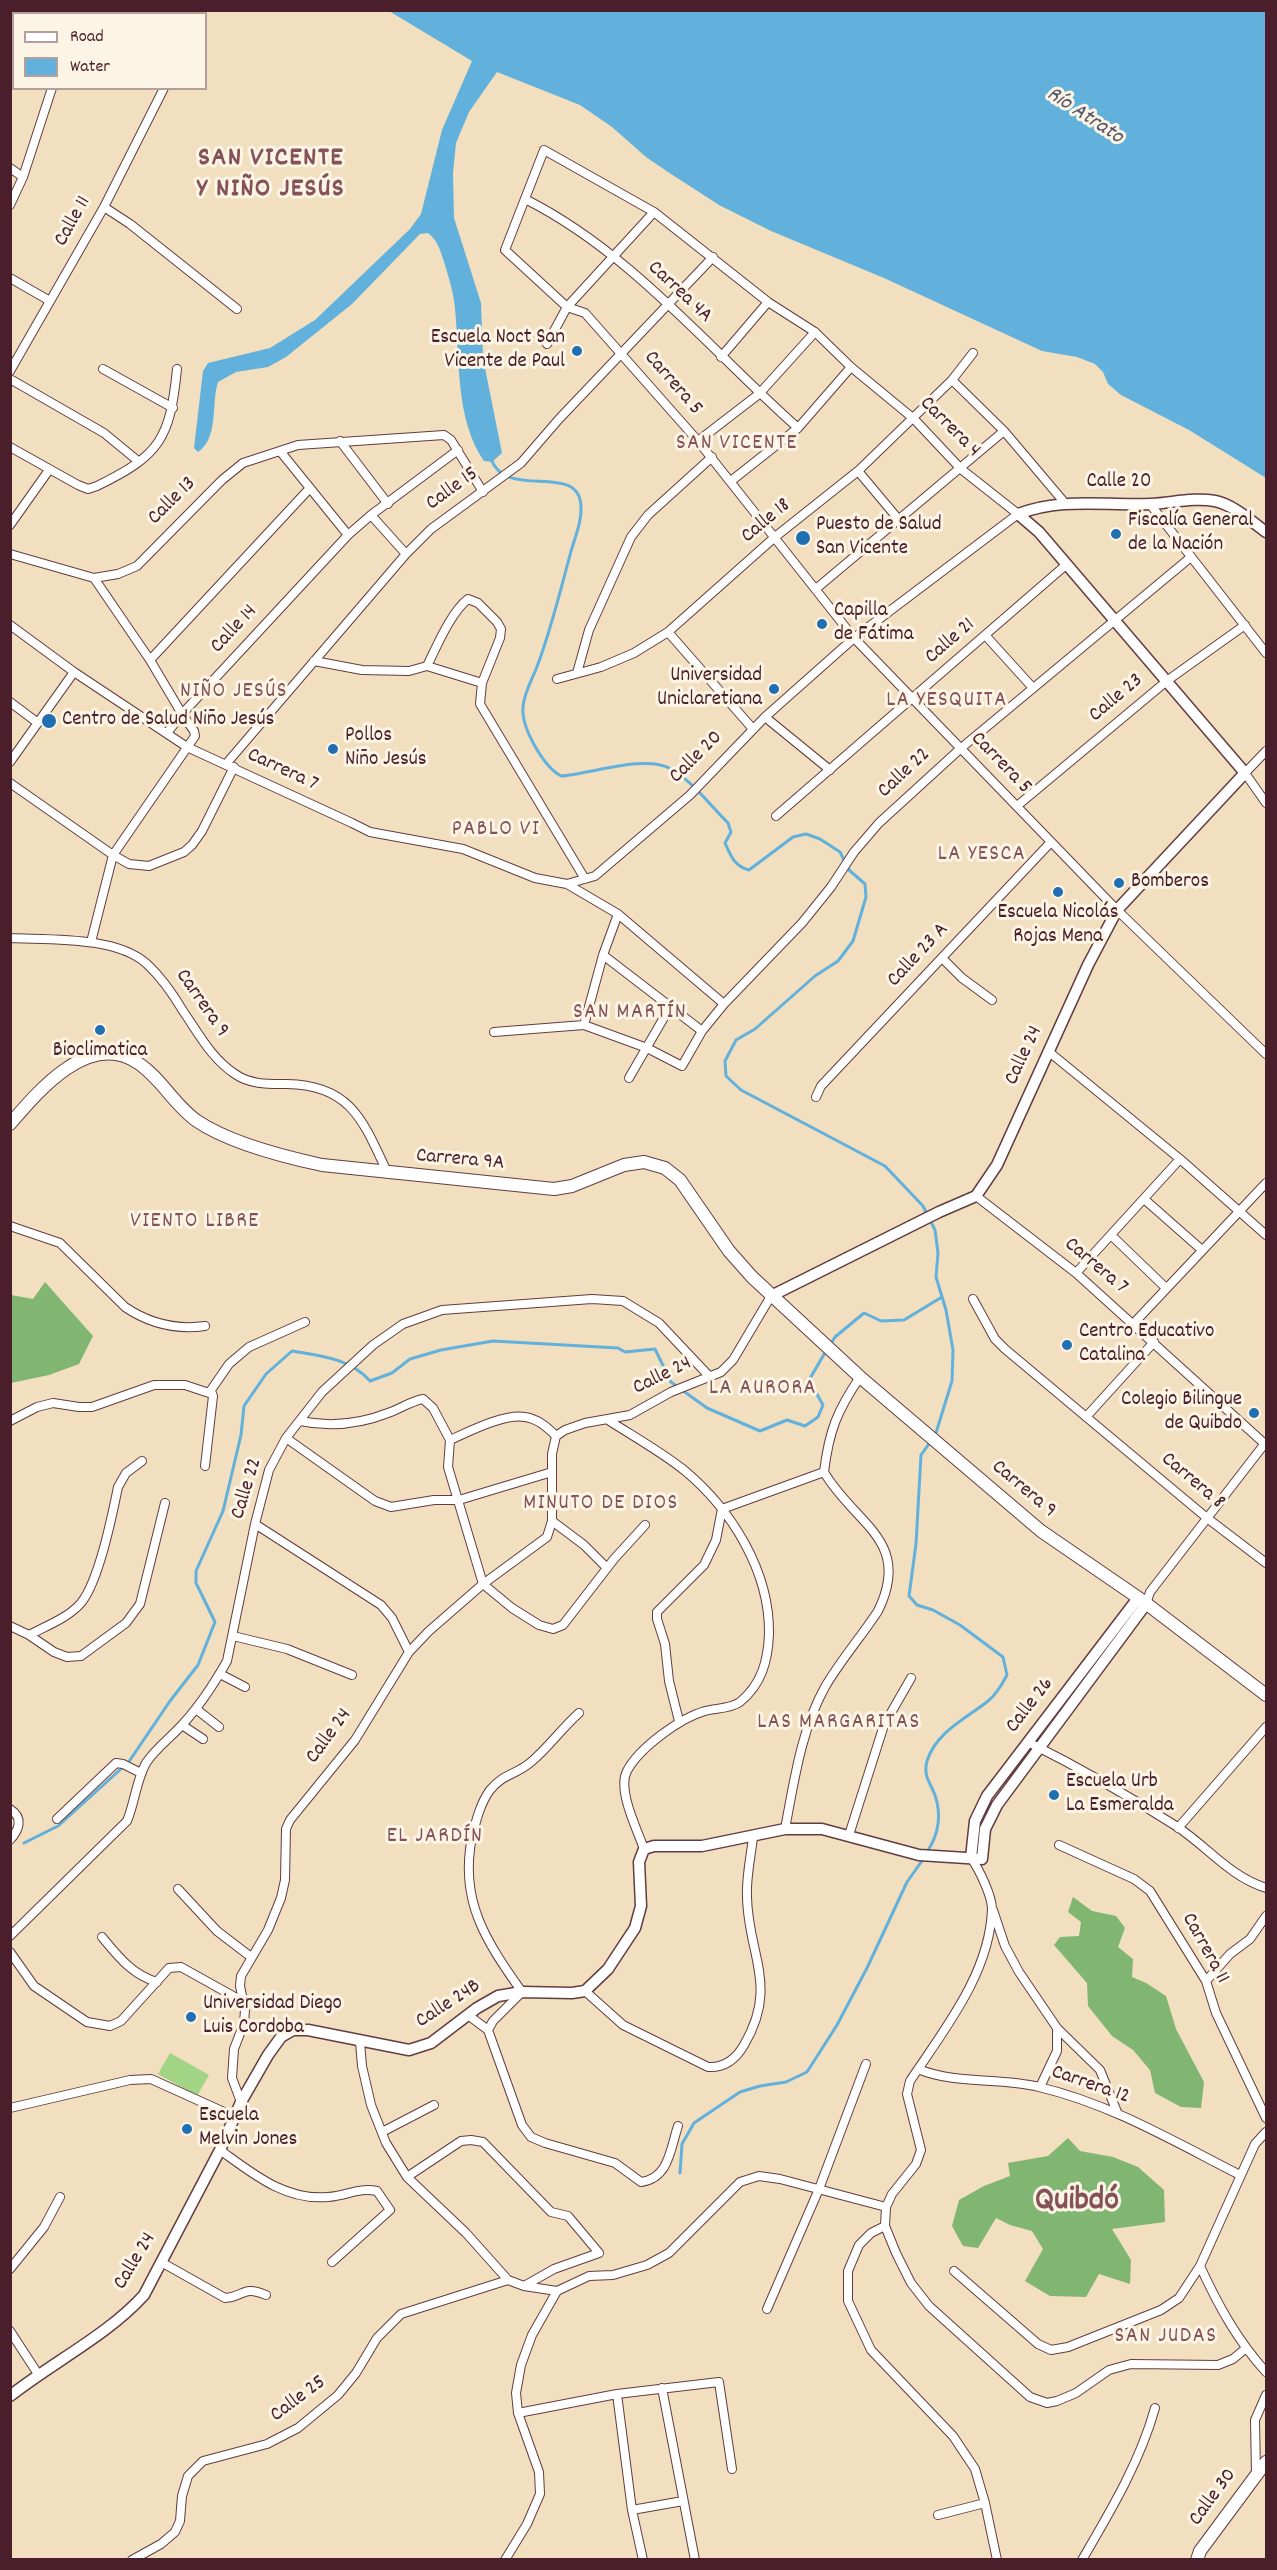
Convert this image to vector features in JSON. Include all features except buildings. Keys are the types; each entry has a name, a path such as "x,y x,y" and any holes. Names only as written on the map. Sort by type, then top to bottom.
{"main road":[{"name":"Carrera 9A","path":"10,1124 36,1094 59,1074 93,1056 114,1052 139,1063 186,1112 209,1128 296,1159 388,1174 554,1190 572,1186 624,1166 644,1162 665,1168 680,1180 729,1251 771,1296"},
{"name":"Carrera 9","path":"771,1296 860,1377 1041,1531 1145,1598 1266,1695"},
{"name":"Calle 30","path":"1197,2559 1200,2551 1266,2462"}],"street":[{"path":"10,205 23,177 51,90"},
{"name":"Calle 11","path":"10,370 104,207 163,90"},
{"name":"Carrera 4","path":"525,199 544,150 654,212 768,302 815,332 851,367 914,418 961,469 1039,532 1168,680 1245,773 1266,803"},
{"path":"10,168 23,177"},
{"name":"Carrera 5","path":"525,199 505,250 567,307 585,313 698,441 817,588 854,638 1117,910 1266,1054"},
{"name":"Carrea 4A","path":"525,199 552,212 614,258 798,428"},
{"path":"104,207 130,224 237,309"},
{"path":"547,344 567,307 654,212"},
{"name":"Calle 15","path":"113,855 137,866 149,866 167,860 192,845 230,765 314,661 406,554 431,529 521,463 559,419 713,257"},
{"path":"10,279 50,301"},
{"path":"721,357 768,302"},
{"path":"698,441 759,394 815,332"},
{"name":"Calle 18","path":"557,680 601,667 634,653 668,632 775,537 858,471 952,380 973,353"},
{"path":"730,481 798,428 851,367"},
{"path":"103,369 173,408"},
{"path":"10,447 88,489 108,481 153,450 164,435 173,408 177,369"},
{"path":"10,379 104,433 138,461"},
{"path":"952,380 1004,431 1064,502"},
{"path":"817,588 1004,431"},
{"name":"Calle 13","path":"94,578 118,574 137,566 222,480 243,463 298,445 340,441 444,435 458,450"},
{"path":"340,441 388,504"},
{"path":"458,450 483,492"},
{"name":"Calle 14","path":"167,734 182,714 348,535 458,450"},
{"path":"280,451 348,535"},
{"path":"577,674 589,630 631,537 648,515 712,458"},
{"path":"10,525 49,470"},
{"path":"858,471 899,520"},
{"path":"150,660 310,488"},
{"name":"Calle 20","path":"567,884 595,876 690,795 765,717 854,638 1018,514 1039,506 1064,502 1150,504 1216,501 1230,506 1266,532"},
{"path":"1150,504 1266,653"},
{"path":"371,515 406,554"},
{"path":"10,554 94,578 150,660 195,734 113,855 91,942"},
{"name":"Calle 22","path":"646,1048 682,1066 702,1031 724,1004 802,923 831,887 854,852 879,823 960,748 1191,556"},
{"name":"Calle 21","path":"776,816 1067,564"},
{"path":"427,666 462,604 472,599 497,622 501,628 500,638 482,683 480,704 585,879"},
{"name":"Carrera 7","path":"10,625 74,672 187,747 370,832 441,843 463,849 535,878 567,884"},
{"name":"Calle 23","path":"1017,806 1168,680 1245,625"},
{"path":"668,632 753,729"},
{"path":"986,635 1033,688"},
{"path":"314,661 362,670 409,671 427,666 482,683"},
{"path":"10,762 74,672"},
{"path":"10,702 38,723"},
{"path":"765,717 830,770"},
{"name":"Calle 24","path":"976,1196 997,1165 1088,965 1117,910 1266,751"},
{"path":"10,783 113,855"},
{"name":"Calle 23 A","path":"816,1097 821,1086 1051,842"},
{"path":"567,884 618,914 724,1004"},
{"path":"584,1025 603,955 618,914"},
{"name":"Carrera 9","path":"10,938 91,942 129,953 145,963 167,985 212,1054 236,1075 257,1084 298,1084 326,1090 344,1101 360,1117 388,1174"},
{"path":"603,955 702,1031"},
{"path":"942,958 962,978 992,1000"},
{"path":"629,1078 670,1007"},
{"path":"494,1032 584,1025 646,1048"},
{"path":"1048,1051 1180,1160 1266,1235"},
{"path":"1076,1273 1180,1160"},
{"path":"1134,1323 1266,1183"},
{"path":"771,1296 939,1212 976,1196"},
{"name":"Carrera 7","path":"976,1196 1076,1273 1266,1444"},
{"path":"1144,1199 1202,1250"},
{"path":"10,1226 60,1243 136,1315 175,1327 205,1326"},
{"path":"1112,1236 1166,1288"},
{"name":"Calle 24","path":"556,1436 585,1423 630,1415 670,1392 721,1372 733,1360 771,1296"},
{"name":"Calle 22","path":"10,1936 127,1821 141,1773 148,1761 196,1709 220,1674 227,1661 255,1524 269,1470 286,1438 322,1392 390,1331 442,1310 611,1299 623,1301 639,1309 659,1323 709,1376"},
{"name":"Carrera 8","path":"973,1299 995,1339 1207,1518 1266,1563"},
{"path":"10,1420 37,1407 53,1403 92,1407 154,1385 185,1385 206,1393 212,1389 229,1364 249,1347 305,1323"},
{"path":"1086,1417 1154,1342"},
{"path":"785,1829 796,1769 815,1709 826,1686 878,1611 889,1577 884,1546 874,1531 834,1489 824,1472 834,1421 843,1402 860,1377"},
{"path":"205,1466 212,1389"},
{"path":"300,1421 322,1426 336,1425 386,1414 423,1399 429,1401 450,1440 447,1456 448,1467 483,1584 532,1622 553,1629 569,1620 607,1568 645,1525"},
{"path":"450,1440 479,1427 523,1416 537,1421 556,1436 552,1454 552,1521 584,1545 607,1568"},
{"path":"608,1420 670,1459 722,1509 755,1561 768,1600 768,1653 764,1672 738,1703 680,1721 635,1759 626,1773 625,1796 644,1849 639,1862 641,1905 634,1928 608,1969 585,1991 623,2025 708,2067 719,2067 738,2056 753,2030 762,1992 746,1894 753,1837"},
{"path":"286,1438 375,1501 391,1507 434,1500 459,1500 552,1472"},
{"name":"Calle 26","path":"977,1862 988,1819 1039,1747 1066,1702 1266,1444"},
{"path":"29,1635 66,1616 80,1604 91,1588 118,1487 126,1473 142,1461"},
{"path":"722,1509 824,1472"},
{"path":"10,1626 29,1635 54,1652 67,1657 81,1656 126,1623 140,1604 165,1503"},
{"path":"680,1721 669,1681 665,1644 656,1615 664,1603 704,1565 716,1540 722,1509"},
{"name":"Calle 24","path":"241,2102 232,2078 234,2049 244,2023 245,2010 242,2001 241,1976 268,1930 282,1898 285,1880 284,1839 290,1820 355,1740 409,1652 429,1631 483,1584 542,1541 551,1530 552,1521"},
{"path":"255,1524 381,1605 392,1617 409,1652"},
{"path":"233,1636 287,1648 352,1675"},
{"path":"220,1674 245,1687"},
{"path":"849,1835 884,1725 911,1678"},
{"name":"Calle 26","path":"977,1862 975,1821 979,1810 997,1781 1028,1742 1066,1702"},
{"path":"196,1709 219,1727"},
{"path":"488,2030 493,2021 522,1992 489,1945 472,1906 467,1861 476,1817 489,1792 503,1776 531,1762 579,1713"},
{"path":"182,1725 203,1739"},
{"path":"1178,1828 1266,1727"},
{"path":"1028,1742 1178,1828 1237,1875 1266,1888"},
{"path":"57,1819 116,1763 141,1773"},
{"path":"10,1809 15,1812 20,1823 18,1832 10,1840"},
{"path":"644,1849 654,1846 702,1846 785,1829 822,1829 919,1855 977,1862 1005,1946 1019,1972 1057,2028 1100,2070 1117,2112"},
{"name":"Carrera 11","path":"1059,1845 1134,1879 1149,1891 1206,1981 1216,2013 1266,2118"},
{"path":"178,1889 217,1931 252,1957"},
{"path":"992,1906 985,1955 966,1994 910,2081 907,2094 921,2150 916,2163 892,2194 886,2207 885,2226 911,2283 929,2306 1030,2397 1047,2403 1076,2393 1109,2370 1131,2364 1218,2365 1233,2359 1245,2349"},
{"path":"1206,1981 1230,1954 1255,1934 1266,1916"},
{"path":"102,1937 120,1959 142,1978 157,1982"},
{"path":"10,1952 34,1986 87,2022 110,2026 122,2021 169,1968 181,1967 242,2001"},
{"name":"Calle 24B","path":"292,2030 308,2030 409,2050 431,2043 498,1996 522,1992 585,1991"},
{"path":"468,2015 488,2030 522,2125 531,2137 615,2163 641,2182 654,2181 662,2174 678,2126"},
{"path":"1040,2087 1057,2051 1057,2028"},
{"name":"Calle 24","path":"10,2396 128,2312 144,2295 220,2150 241,2102 281,2037 292,2030"},
{"path":"360,2042 362,2066 371,2104 382,2132 407,2177 466,2233 508,2280 524,2286 557,2291 589,2276 612,2275 647,2265 669,2253 740,2182 759,2176 886,2207"},
{"path":"767,2309 819,2189 866,2064"},
{"name":"Carrera 12","path":"918,2069 934,2076 957,2080 1013,2082 1040,2087 1117,2112 1240,2175"},
{"path":"10,2108 130,2080 151,2079 235,2117"},
{"path":"382,2132 434,2105"},
{"path":"954,2271 1038,2344 1051,2350 1068,2347 1161,2310 1179,2298 1200,2266 1255,2144 1266,2132"},
{"path":"407,2177 461,2142 471,2140 483,2142 551,2212 568,2216 599,2253 554,2269 524,2286"},
{"path":"220,2150 277,2189 327,2198 365,2188 377,2191 390,2210 332,2262"},
{"path":"10,2269 44,2227 60,2197"},
{"path":"885,2226 871,2233 859,2245 848,2271 848,2301 871,2350 953,2436 975,2469 997,2559"},
{"path":"161,2262 225,2298 232,2298 246,2290 256,2290 266,2295"},
{"path":"1200,2266 1219,2307 1245,2349 1266,2372"},
{"name":"Calle 25","path":"132,2559 161,2544 175,2532 180,2521 182,2496 188,2476 203,2461 267,2444 298,2428 338,2395 356,2373 377,2338 401,2314 508,2280"},
{"path":"505,2559 527,2524 540,2494 539,2472 518,2414 516,2393 521,2365 532,2335 557,2291"},
{"path":"10,2331 38,2374"},
{"path":"518,2414 617,2394 719,2382 732,2469"},
{"path":"662,2388 695,2559"},
{"path":"617,2394 632,2510 643,2559"},
{"path":"1256,2474 1255,2420 1266,2395"},
{"path":"1082,2559 1104,2523 1140,2450 1148,2433 1155,2408"},
{"path":"632,2510 683,2500"},
{"path":"938,2515 985,2503"}],"green space":[{"path":"45,1282 93,1336 79,1364 49,1375 11,1383 11,1295 33,1299"},
{"path":"1073,1897 1092,1911 1116,1916 1125,1928 1118,1947 1133,1959 1132,1977 1166,1996 1176,2029 1204,2082 1201,2108 1181,2107 1155,2093 1150,2070 1133,2050 1112,2036 1088,2006 1087,1983 1054,1945 1060,1937 1079,1936 1081,1922 1068,1912"},
{"path":"170,2053 209,2075 197,2096 158,2074"},
{"path":"1068,2138 1080,2151 1113,2157 1138,2167 1164,2190 1165,2222 1112,2229 1131,2260 1130,2284 1099,2274 1086,2297 1050,2296 1025,2281 1043,2249 1032,2231 1010,2225 996,2218 978,2248 963,2246 952,2226 959,2200 984,2186 1010,2176 1008,2163 1048,2156"}],"water":[{"name":"Río Atrato","path":"389,11 1266,11 1266,478 1189,430 1121,395 1108,384 1103,372 1095,364 1077,357 1042,351 884,278 771,231 719,205 668,172 646,157 612,127 580,105 497,72 469,112 456,143 453,173 454,218 481,303 483,358 502,453 492,462 484,461 468,427 463,408 452,292 439,247 428,233 420,234 352,304 286,357 268,367 236,372 218,382 212,429 205,446 198,452 194,448 203,371 208,363 270,348 315,320 410,229 421,214 442,130 472,61"}],"waterway":[{"path":"491,459 499,471 511,478 556,482 568,486 577,493 581,506 579,525 551,624 523,707 523,716 530,736 541,756 554,771 561,776 633,764 660,765 671,769 687,780 728,823 731,832 725,843 740,866 749,870 793,837 806,834 820,839 840,852 849,870 865,884 866,897 853,941 838,961 815,976 755,1029 736,1040 725,1061 726,1076 741,1090 885,1166 923,1206 935,1230 938,1253 936,1277 946,1310 953,1350 952,1381 935,1436"},
{"path":"830,1345 835,1337 864,1313 881,1321 904,1320 942,1297"},
{"path":"128,1763 170,1701 198,1665 215,1622 196,1583 196,1571 223,1511 241,1435 244,1406 266,1374 292,1351 334,1359 353,1367 370,1381 392,1373 410,1359 441,1350 493,1341 618,1348 625,1352 655,1349 671,1382 707,1408 760,1431 787,1420 805,1426 818,1417 823,1405 809,1380 826,1351"},
{"path":"927,1852 937,1832 939,1818 935,1795 926,1771 931,1751 953,1726 991,1698 1007,1675 1003,1657 960,1625 933,1610 917,1605 909,1596 916,1544 921,1455 931,1441"},
{"path":"24,1843 58,1826 122,1768"},
{"path":"680,2173 682,2144 694,2123 740,2092 786,2082 807,2072 837,2025 867,1968 907,1882 924,1858"}],"place":[{"name":"Escuela Noct San Vicente de Paul","path":"577,351"},
{"name":"Fiscalía General de la Nación","path":"1116,534"},
{"name":"Puesto de Salud San Vicente","path":"803,538"},
{"name":"Capilla de Fátima","path":"822,624"},
{"name":"Universidad Uniclaretiana","path":"774,689"},
{"name":"Centro de Salud Niño Jesús","path":"49,721"},
{"name":"Pollos Niño Jesús","path":"333,749"},
{"name":"Bomberos","path":"1119,883"},
{"name":"Escuela Nicolás Rojas Mena","path":"1058,892"},
{"name":"Bioclimatica","path":"100,1030"},
{"name":"Centro Educativo Catalina","path":"1067,1345"},
{"name":"Colegio Bilingue de Quibdo","path":"1254,1413"},
{"name":"Escuela Urb La Esmeralda","path":"1054,1795"},
{"name":"Universidad Diego Luis Cordoba","path":"191,2017"},
{"name":"Escuela Melvin Jones","path":"187,2129"}],"district":[{"name":"SAN VICENTE Y NIÑO JESÚS","path":"271,176"},
{"name":"SAN VICENTE","path":"737,445"},
{"name":"NIÑO JESÚS","path":"234,693"},
{"name":"LA YESQUITA","path":"947,702"},
{"name":"PABLO VI","path":"496,831"},
{"name":"LA YESCA","path":"982,856"},
{"name":"SAN MARTÍN","path":"630,1014"},
{"name":"VIENTO LIBRE","path":"195,1223"},
{"name":"LA AURORA","path":"763,1390"},
{"name":"MINUTO DE DIOS","path":"601,1505"},
{"name":"LAS MARGARITAS","path":"839,1724"},
{"name":"EL JARDÍN","path":"435,1838"},
{"name":"Quibdó","path":"1077,2203"},
{"name":"SAN JUDAS","path":"1166,2338"}]}
